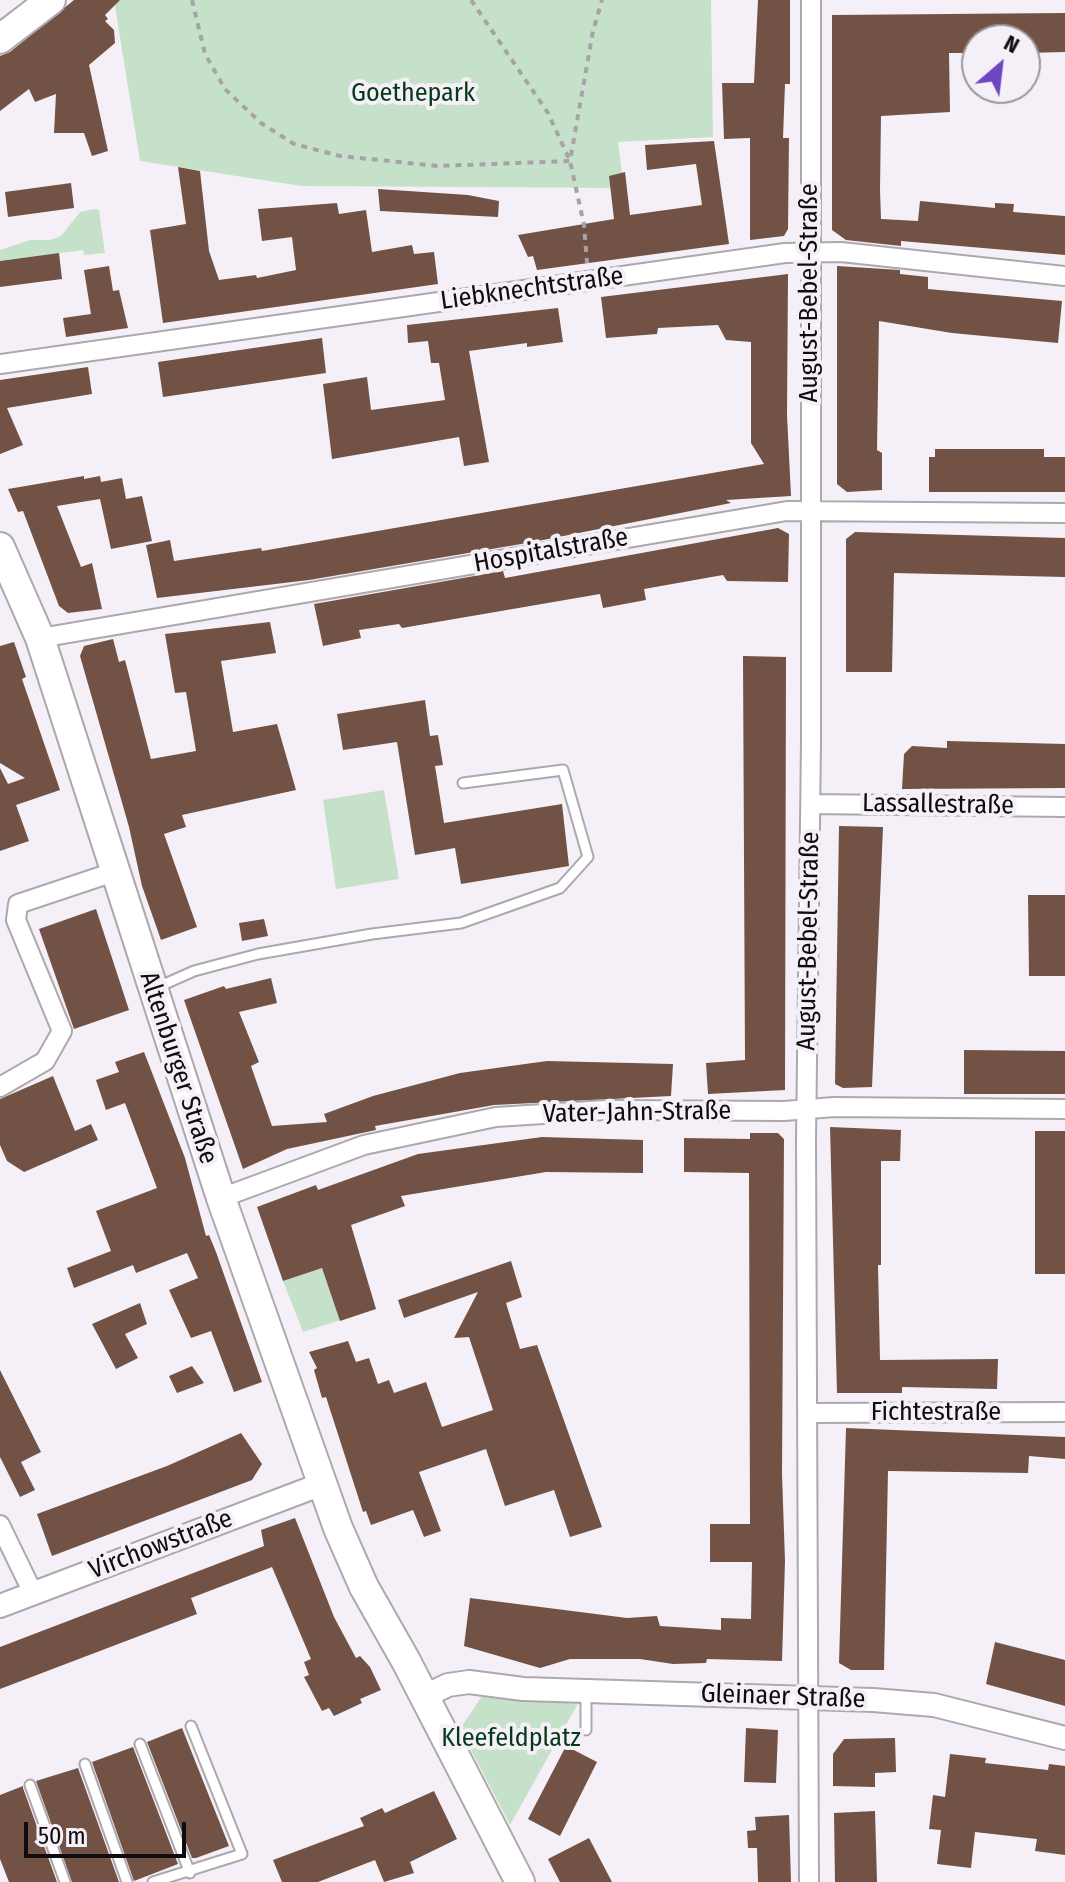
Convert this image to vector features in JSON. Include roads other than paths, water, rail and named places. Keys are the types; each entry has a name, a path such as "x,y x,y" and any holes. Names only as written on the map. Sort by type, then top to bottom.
{"main road":[{"path":"0,39 51,0"},
{"name":"Altenburger Straße","path":"0,547 40,638 221,1198 322,1484 364,1587 425,1696"},
{"path":"425,1696 520,1882"}],"street":[{"name":"August-Bebel-Straße","path":"809,1882 806,1697 811,1603 807,1109 811,804 811,0"},
{"name":"Liebknechtstraße","path":"0,364 810,251 1065,276"},
{"name":"Hospitalstraße","path":"40,638 809,510 1065,513"},
{"name":"Lassallestraße","path":"811,804 1065,807"},
{"path":"0,1087 45,1061 62,1031 16,920 18,904 24,899 114,872"},
{"name":"Vater-Jahn-Straße","path":"221,1198 364,1145 496,1117 606,1110 1065,1109"},
{"name":"Fichtestraße","path":"808,1413 1065,1412"},
{"name":"Virchowstraße","path":"0,1606 322,1484"},
{"path":"0,1525 33,1593"},
{"name":"Gleinaer Straße","path":"425,1696 459,1683 934,1705 1065,1738"}],"lane":[{"path":"152,990 194,971 258,954 372,934 461,923 560,888 588,857 563,770 463,783"},
{"path":"586,1691 586,1730"},
{"path":"153,1882 190,1873 242,1854 191,1726"},
{"path":"140,1744 190,1873"},
{"path":"85,1764 127,1882"},
{"path":"30,1785 65,1882"}],"park label":[{"name":"Goethepark","path":"413,94"},
{"name":"Kleefeldplatz","path":"511,1739"}]}
